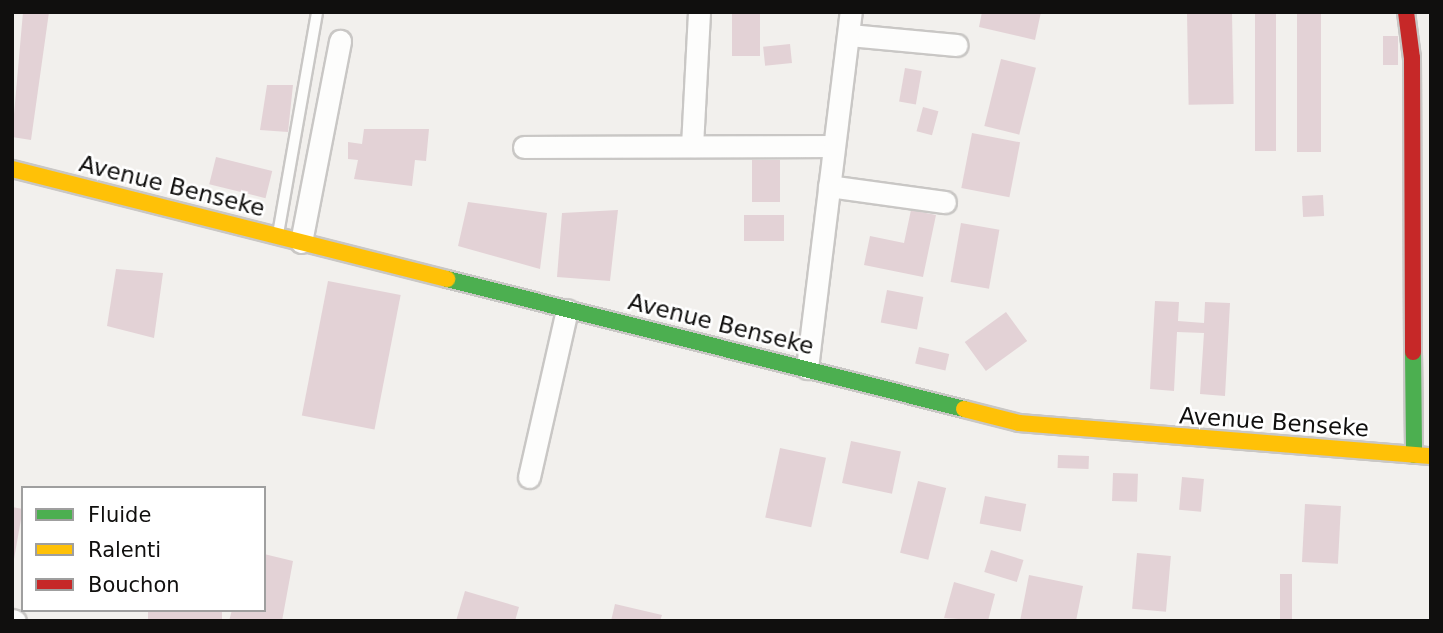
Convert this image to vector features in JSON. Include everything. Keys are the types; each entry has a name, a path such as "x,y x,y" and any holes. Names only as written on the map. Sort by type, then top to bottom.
{"street":[{"path":"692,146 699,12"},
{"path":"807,368 851,12"},
{"path":"1406,12 1412,58 1414,455"},
{"path":"849,35 957,46"},
{"path":"301,242 340,41"},
{"path":"524,147 834,146"},
{"name":"Avenue Benseke","path":"12,169 807,368 972,414 1041,427 1431,456"},
{"path":"829,186 946,202"},
{"path":"529,477 567,310"}],"lane":[{"path":"278,236 317,12"}],"building":[{"path":"23,12 49,12 31,140 12,137"},
{"path":"732,12 760,12 760,56 732,56"},
{"path":"982,12 1041,12 1035,40 979,27"},
{"path":"1232,12 1234,104 1189,105 1187,13"},
{"path":"1255,12 1276,12 1276,151 1255,151"},
{"path":"1297,12 1321,12 1321,152 1297,152"},
{"path":"1383,36 1398,36 1398,65 1383,65"},
{"path":"790,44 792,63 765,66 763,47"},
{"path":"1001,59 1036,68 1019,135 984,126"},
{"path":"905,68 922,71 916,104 899,101"},
{"path":"267,85 293,85 288,132 260,130"},
{"path":"923,107 938,111 932,135 917,131"},
{"path":"364,129 429,129 426,161 415,160 412,186 354,179 358,160 348,159 348,142 362,144"},
{"path":"972,133 1020,142 1009,197 961,188"},
{"path":"216,157 272,171 266,198 209,184"},
{"path":"752,160 780,160 780,202 752,202"},
{"path":"1323,195 1324,216 1303,217 1302,196"},
{"path":"468,202 547,213 540,269 458,246"},
{"path":"618,210 610,281 557,277 562,213"},
{"path":"911,210 936,215 923,277 864,265 870,236 904,243"},
{"path":"744,215 784,215 784,241 744,241"},
{"path":"961,223 999,230 989,289 951,282"},
{"path":"116,269 163,273 154,338 107,326"},
{"path":"328,281 401,295 374,430 302,415"},
{"path":"887,290 923,297 917,329 881,322"},
{"path":"1155,301 1179,302 1178,321 1204,323 1205,302 1230,303 1225,396 1200,394 1204,333 1177,332 1174,391 1150,389"},
{"path":"1006,312 1027,341 986,371 965,342"},
{"path":"919,347 949,354 945,371 915,364"},
{"path":"851,441 901,452 892,494 842,483"},
{"path":"780,448 826,458 811,527 765,517"},
{"path":"1058,455 1089,456 1089,469 1058,468"},
{"path":"1113,473 1138,474 1137,502 1112,501"},
{"path":"1182,477 1204,479 1201,512 1179,510"},
{"path":"918,481 946,488 928,560 900,553"},
{"path":"985,496 1026,504 1021,531 980,523"},
{"path":"1305,504 1341,506 1338,564 1302,562"},
{"path":"12,507 21,509 21,519 12,570"},
{"path":"991,550 1024,560 1017,582 984,572"},
{"path":"1137,553 1171,556 1166,612 1132,609"},
{"path":"266,554 293,561 282,621 229,621 231,612 266,612"},
{"path":"1280,574 1292,574 1292,621 1280,621"},
{"path":"1029,575 1083,586 1076,621 1020,621"},
{"path":"954,582 995,594 988,621 944,618"},
{"path":"465,591 519,607 515,621 456,621"},
{"path":"615,604 662,615 660,621 611,621"},
{"path":"148,612 222,612 222,621 148,621"}],"traffic: fast":[{"path":"447,279 964,409"},
{"path":"1413,352 1414,455"}],"traffic: slow":[{"path":"12,169 447,279"},
{"path":"964,409 1019,423 1431,456"}],"traffic: jam":[{"path":"1406,12 1412,58 1413,352"}]}
